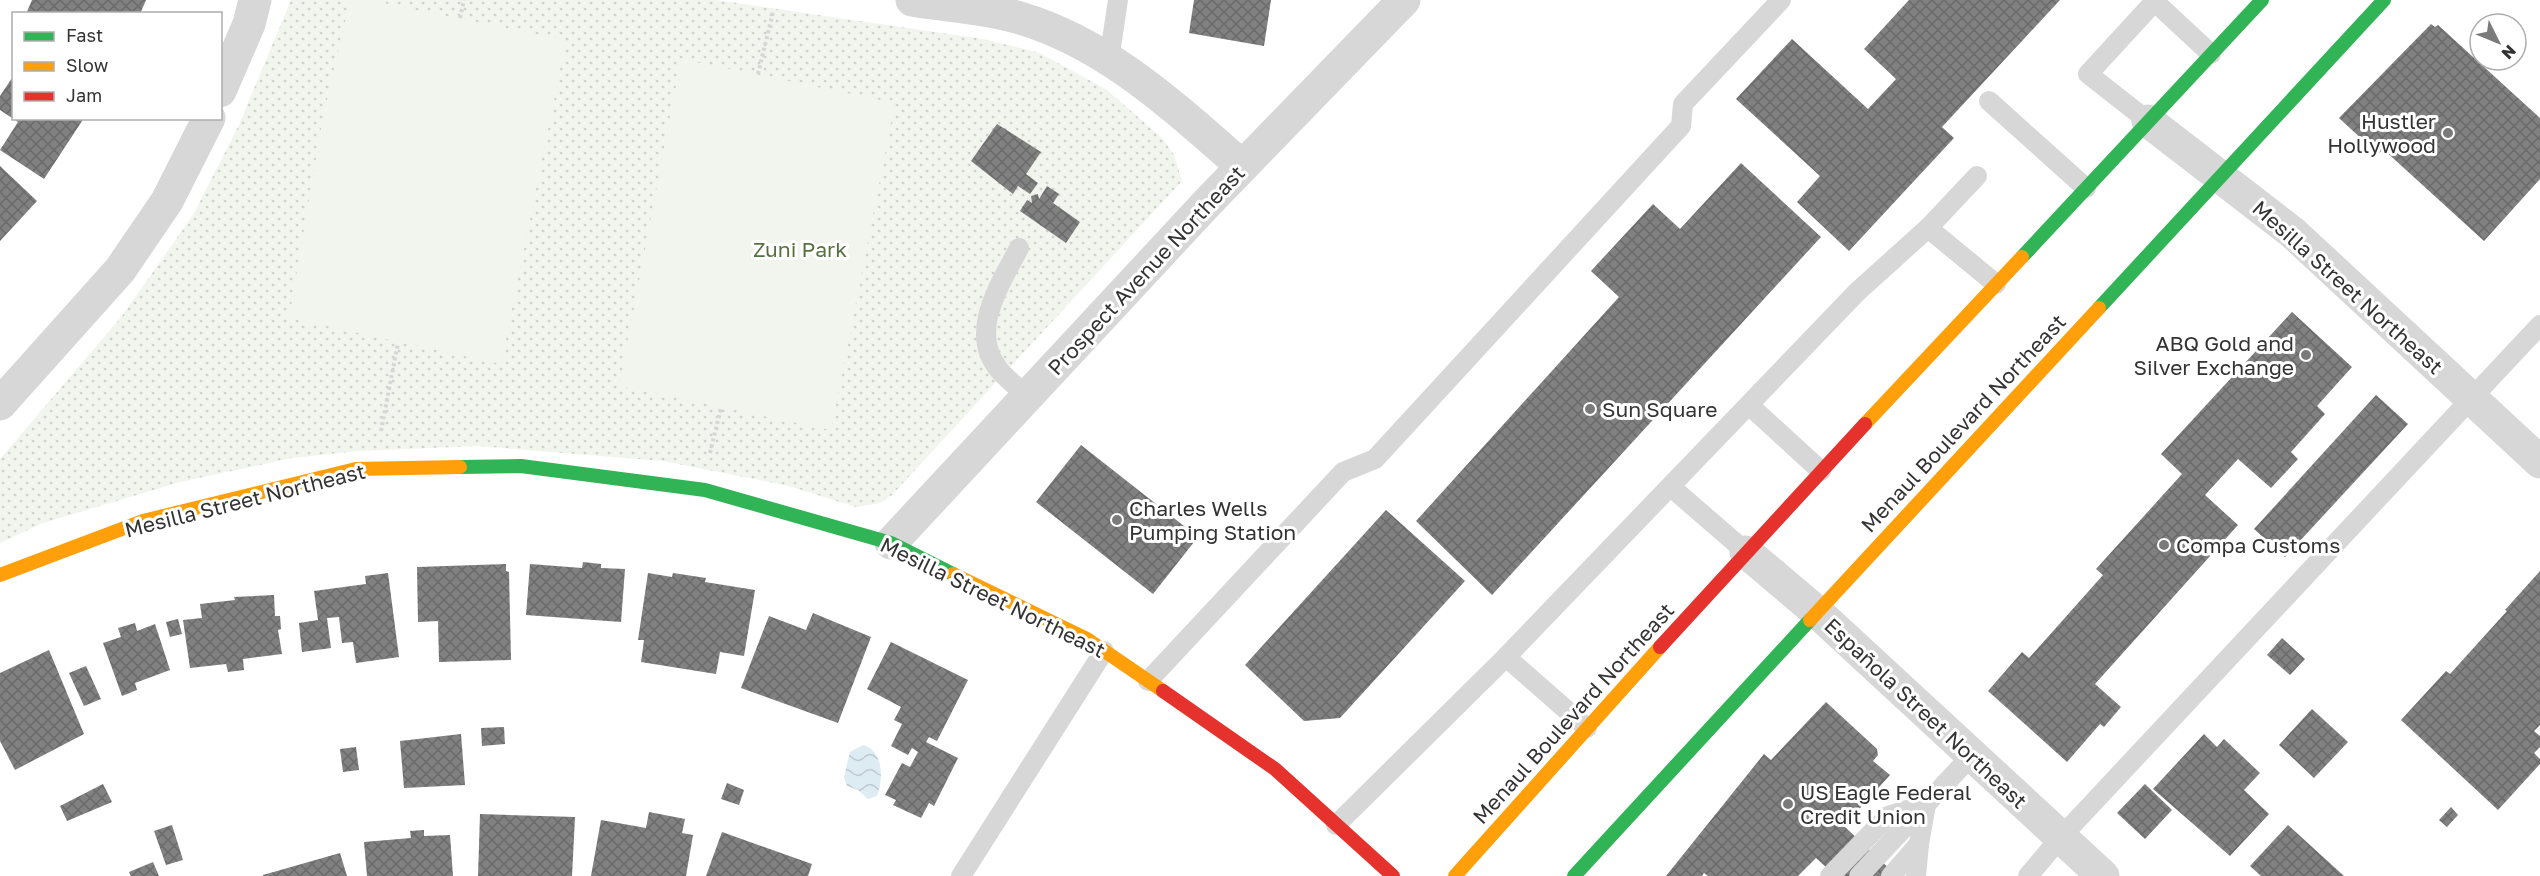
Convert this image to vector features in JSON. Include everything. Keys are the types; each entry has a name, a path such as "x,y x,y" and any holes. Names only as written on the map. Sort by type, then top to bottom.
{"main road":[{"name":"Menaul Boulevard Northeast","path":"1455,876 1746,552 2262,0"},
{"name":"Menaul Boulevard Northeast","path":"1574,876 2384,0"},
{"name":"Mesilla Street Northeast","path":"0,575 143,521 356,469 521,466 705,490 891,543 1087,639 1275,769 1394,876"}],"street":[{"path":"222,86 249,24 255,0"},
{"path":"912,0 1020,18 1088,46 1156,92 1242,166"},
{"name":"Prospect Avenue Northeast","path":"891,543 1242,166 1404,0"},
{"path":"0,404 120,270 167,201 208,120"},
{"name":"Mesilla Street Northeast","path":"2148,121 2293,233 2540,462"},
{"name":"Española Street Northeast","path":"1746,552 1817,612 2103,876"}],"lane":[{"path":"1109,60 1118,0"},
{"path":"1148,681 1343,472 1375,459 1383,451 1681,126 1683,104 1781,0"},
{"path":"2148,121 2088,74 2156,1 2211,54"},
{"path":"1989,101 2086,188"},
{"path":"1336,825 1506,657 1857,292 1928,228 1977,176"},
{"path":"1928,228 1996,284"},
{"path":"1019,248 991,302 984,342 999,370 1027,396"},
{"path":"2028,876 2061,837 2540,325"},
{"path":"1750,405 1821,471"},
{"path":"1671,486 1746,552"},
{"path":"961,876 1104,651"},
{"path":"1506,657 1587,728"},
{"path":"1859,876 1972,755"},
{"path":"1916,876 1926,804"},
{"path":"1830,876 1888,816 1926,804"},
{"path":"1891,876 1919,844"}],"path":[{"path":"460,18 464,0"},
{"path":"758,74 773,12"},
{"path":"379,440 398,343"},
{"path":"709,459 721,408"}],"green space":[{"name":"Zuni Park","path":"291,0 716,0 983,39 1040,53 1107,90 1163,139 1174,155 1182,181 892,495 880,503 856,507 789,486 663,461 478,446 358,451 292,458 180,482 43,523 0,543 0,459 122,316 193,215 238,127"},
{"path":"350,0 368,0 566,40 501,364 289,318 323,117"},
{"path":"681,59 895,103 831,430 619,386"}],"water":[{"path":"863,745 875,753 881,774 877,796 868,799 858,790 847,786 844,777 850,752"}],"building":[{"path":"32,0 146,0 141,12 27,12"},
{"path":"1194,0 1271,0 1264,46 1189,33"},
{"path":"1909,0 2060,0 1942,127 1954,138 1849,251 1797,202 1820,176 1736,99 1792,39 1868,109 1896,79 1864,49"},
{"name":"Hustler Hollywood","path":"2431,24 2435,27 2438,25 2468,52 2468,72 2490,72 2540,118 2540,179 2484,241 2383,149 2378,154 2339,118"},
{"path":"12,78 12,118 0,110 0,96"},
{"path":"15,120 83,120 44,179 0,150 18,122"},
{"path":"997,124 1041,152 1026,174 1038,183 1030,194 1018,186 1013,194 971,161"},
{"name":"Sun Square","path":"1741,163 1821,237 1492,595 1416,521 1619,297 1591,271 1653,204 1680,229"},
{"path":"0,166 37,201 0,241"},
{"path":"1047,186 1059,194 1053,203 1080,222 1066,243 1020,211 1027,200 1032,203 1031,196 1038,194 1039,199"},
{"path":"2292,312 2352,367 2317,406 2325,414 2291,452 2298,459 2271,488 2238,459 2205,495 2238,525 2095,684 2121,707 2104,727 2100,724 2067,762 1988,691 2022,652 2029,658 2103,575 2096,569 2182,474 2161,454"},
{"path":"2376,395 2408,424 2285,557 2254,529"},
{"name":"Charles Wells Pumping Station","path":"1081,445 1198,537 1153,594 1036,502"},
{"path":"1386,510 1465,581 1340,718 1304,721 1245,665"},
{"path":"583,562 601,564 601,568 625,569 621,622 526,615 530,564 582,568"},
{"path":"506,564 506,571 509,572 511,660 439,662 438,621 418,622 417,567"},
{"path":"2540,571 2540,725 2534,731 2540,736 2540,747 2534,753 2540,759 2540,764 2498,810 2401,720 2446,671 2450,674"},
{"path":"388,573 399,657 356,663 353,642 342,643 339,617 327,618 331,648 302,652 299,623 318,620 314,591 366,584 365,576"},
{"path":"648,573 672,577 673,573 706,578 705,582 755,590 744,656 720,652 716,674 641,662 644,640 638,640"},
{"path":"274,595 275,616 280,616 281,629 278,630 282,654 243,659 244,670 228,672 226,664 190,668 183,620 202,618 200,604 235,600 234,597"},
{"path":"813,613 871,637 838,723 741,688 769,616 806,630"},
{"path":"178,619 182,634 170,637 166,622"},
{"path":"135,623 137,631 155,624 170,670 135,683 137,690 122,696 103,643 121,637 118,628"},
{"path":"2282,638 2305,659 2290,675 2267,655"},
{"path":"891,642 968,680 937,741 929,737 926,742 958,758 934,806 929,803 921,818 893,805 896,800 885,795 902,763 910,767 918,752 912,748 908,755 891,746 902,724 894,720 901,707 867,689"},
{"path":"49,650 84,734 15,770 0,741 0,673"},
{"path":"86,666 101,699 84,706 69,673"},
{"path":"1826,702 1877,749 1878,755 1873,761 1890,775 1844,826 1897,876 1836,876 1816,858 1798,876 1708,876 1704,873 1702,876 1666,876 1764,754 1771,760"},
{"path":"2312,709 2348,742 2314,778 2279,745"},
{"path":"504,727 505,744 482,746 481,728"},
{"path":"461,734 465,785 404,788 400,741"},
{"path":"2204,734 2217,747 2224,739 2260,773 2244,790 2269,814 2230,856 2153,789"},
{"path":"356,747 359,770 343,772 340,749"},
{"path":"727,783 744,790 739,805 721,799"},
{"path":"103,784 112,802 67,821 60,806"},
{"path":"2145,784 2172,810 2145,839 2117,813"},
{"path":"2451,807 2458,815 2447,827 2439,820"},
{"path":"649,812 685,819 682,833 693,835 686,876 591,876 601,820 646,828"},
{"path":"480,814 575,817 572,876 478,876"},
{"path":"172,825 183,860 166,865 154,831"},
{"path":"2288,825 2344,876 2261,876 2250,866"},
{"path":"424,830 424,836 450,835 453,876 367,876 364,842 411,838 410,831"},
{"path":"722,832 812,864 808,876 706,876"},
{"path":"340,853 347,876 263,876 263,875"},
{"path":"153,862 159,876 131,876 129,872"}],"traffic: fast":[{"path":"2022,257 2262,0"},
{"path":"2099,308 2384,0"},
{"path":"460,467 521,466 705,490 891,543 953,574"},
{"path":"1574,876 1810,620"}],"traffic: slow":[{"path":"1865,424 2022,257"},
{"path":"1810,620 2099,308"},
{"path":"0,575 143,521 356,469 460,467"},
{"path":"953,574 1087,639 1163,691"},
{"path":"1455,876 1660,647"}],"traffic: jam":[{"path":"1660,647 1865,424"},
{"path":"1163,691 1275,769 1393,876"}],"place":[{"name":"Hustler Hollywood","path":"2448,133"},
{"name":"ABQ Gold and Silver Exchange","path":"2306,355"},
{"name":"Sun Square","path":"1590,409"},
{"name":"Charles Wells Pumping Station","path":"1117,520"},
{"name":"Compa Customs","path":"2164,545"},
{"name":"US Eagle Federal Credit Union","path":"1788,804"}]}
